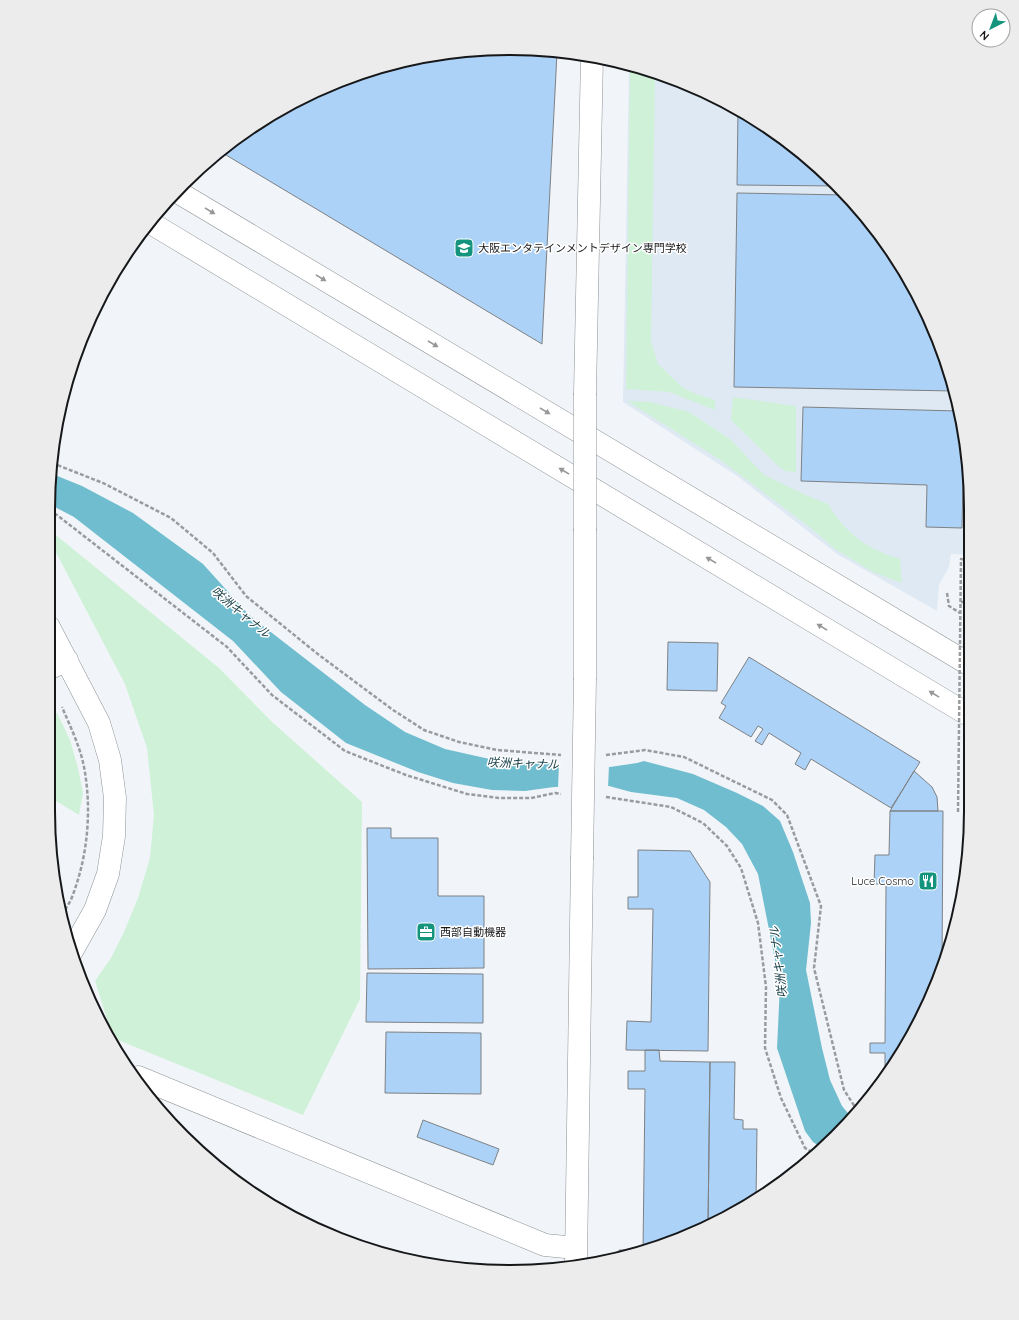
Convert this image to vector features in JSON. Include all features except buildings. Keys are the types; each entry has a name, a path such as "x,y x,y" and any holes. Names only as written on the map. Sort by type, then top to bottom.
{"street":[{"path":"144,1079 545,1245 576,1256 586,678 585,393 592,63"},
{"path":"182,195 964,661"},
{"path":"155,226 964,712"},
{"path":"57,664 99,723 110,760 115,798 114,836 108,874 95,910 75,945"}],"path":[{"path":"57,465 103,483 171,518 213,553 246,596 319,655 392,710 424,730 458,742 497,750 566,755"},
{"path":"55,514 227,647 272,695 345,751 406,775 467,794 499,798 531,798 554,793 562,794"},
{"path":"958,812 961,559 964,560"},
{"path":"947,593 949,606 960,613"},
{"path":"62,706 84,766 88,795 87,827 82,862 72,898 66,908"},
{"path":"604,755 645,750 684,757 772,800 787,815 821,906 814,968 844,1090 855,1105"},
{"path":"602,797 671,807 702,823 727,846 741,868 758,923 766,986 766,1048 781,1098 805,1148 810,1151"}],"shaded area":[{"path":"629,71 656,79 711,102 737,116 786,149 831,188 851,210 870,233 903,282 917,308 940,363 949,392 960,450 963,480 964,555 951,554 949,567 939,585 937,611 837,554 737,476 623,402"}],"green space":[{"path":"630,71 655,79 651,341 658,364 683,388 715,400 715,410 669,392 626,389"},
{"path":"733,397 796,406 796,472 785,471 776,464 731,420"},
{"path":"627,401 649,402 689,412 730,439 764,475 828,504 843,525 857,538 871,547 900,559 902,583 873,572 835,549 812,529 719,459"},
{"path":"55,536 57,536 219,668 272,722 362,802 360,999 303,1115 117,1040 109,1025 95,981 111,958 124,932 138,898 150,858 154,815 147,748 125,684 55,550"},
{"path":"57,713 70,740 78,768 83,793 79,815 55,800 55,714"}],"water":[{"name":"咲洲キャナル","path":"56,476 82,486 133,513 203,564 249,615 365,705 405,732 445,749 494,760 610,767 644,761 693,774 763,806 780,821 793,852 810,903 811,923 806,970 830,1080 842,1106 848,1113 817,1145 813,1142 805,1131 777,1048 780,985 758,874 742,844 726,827 704,810 677,798 631,792 609,786 554,787 525,791 492,790 453,783 418,772 346,743 281,692 233,641 74,517 55,507"}],"pier":[{"path":"559,763 609,765 608,788 558,789"}],"place":[{"name":"大阪エンタテインメントデザイン専門学校","path":"464,248"},
{"name":"Luce Cosmo","path":"928,881"},
{"name":"西部自動機器","path":"426,932"}]}
